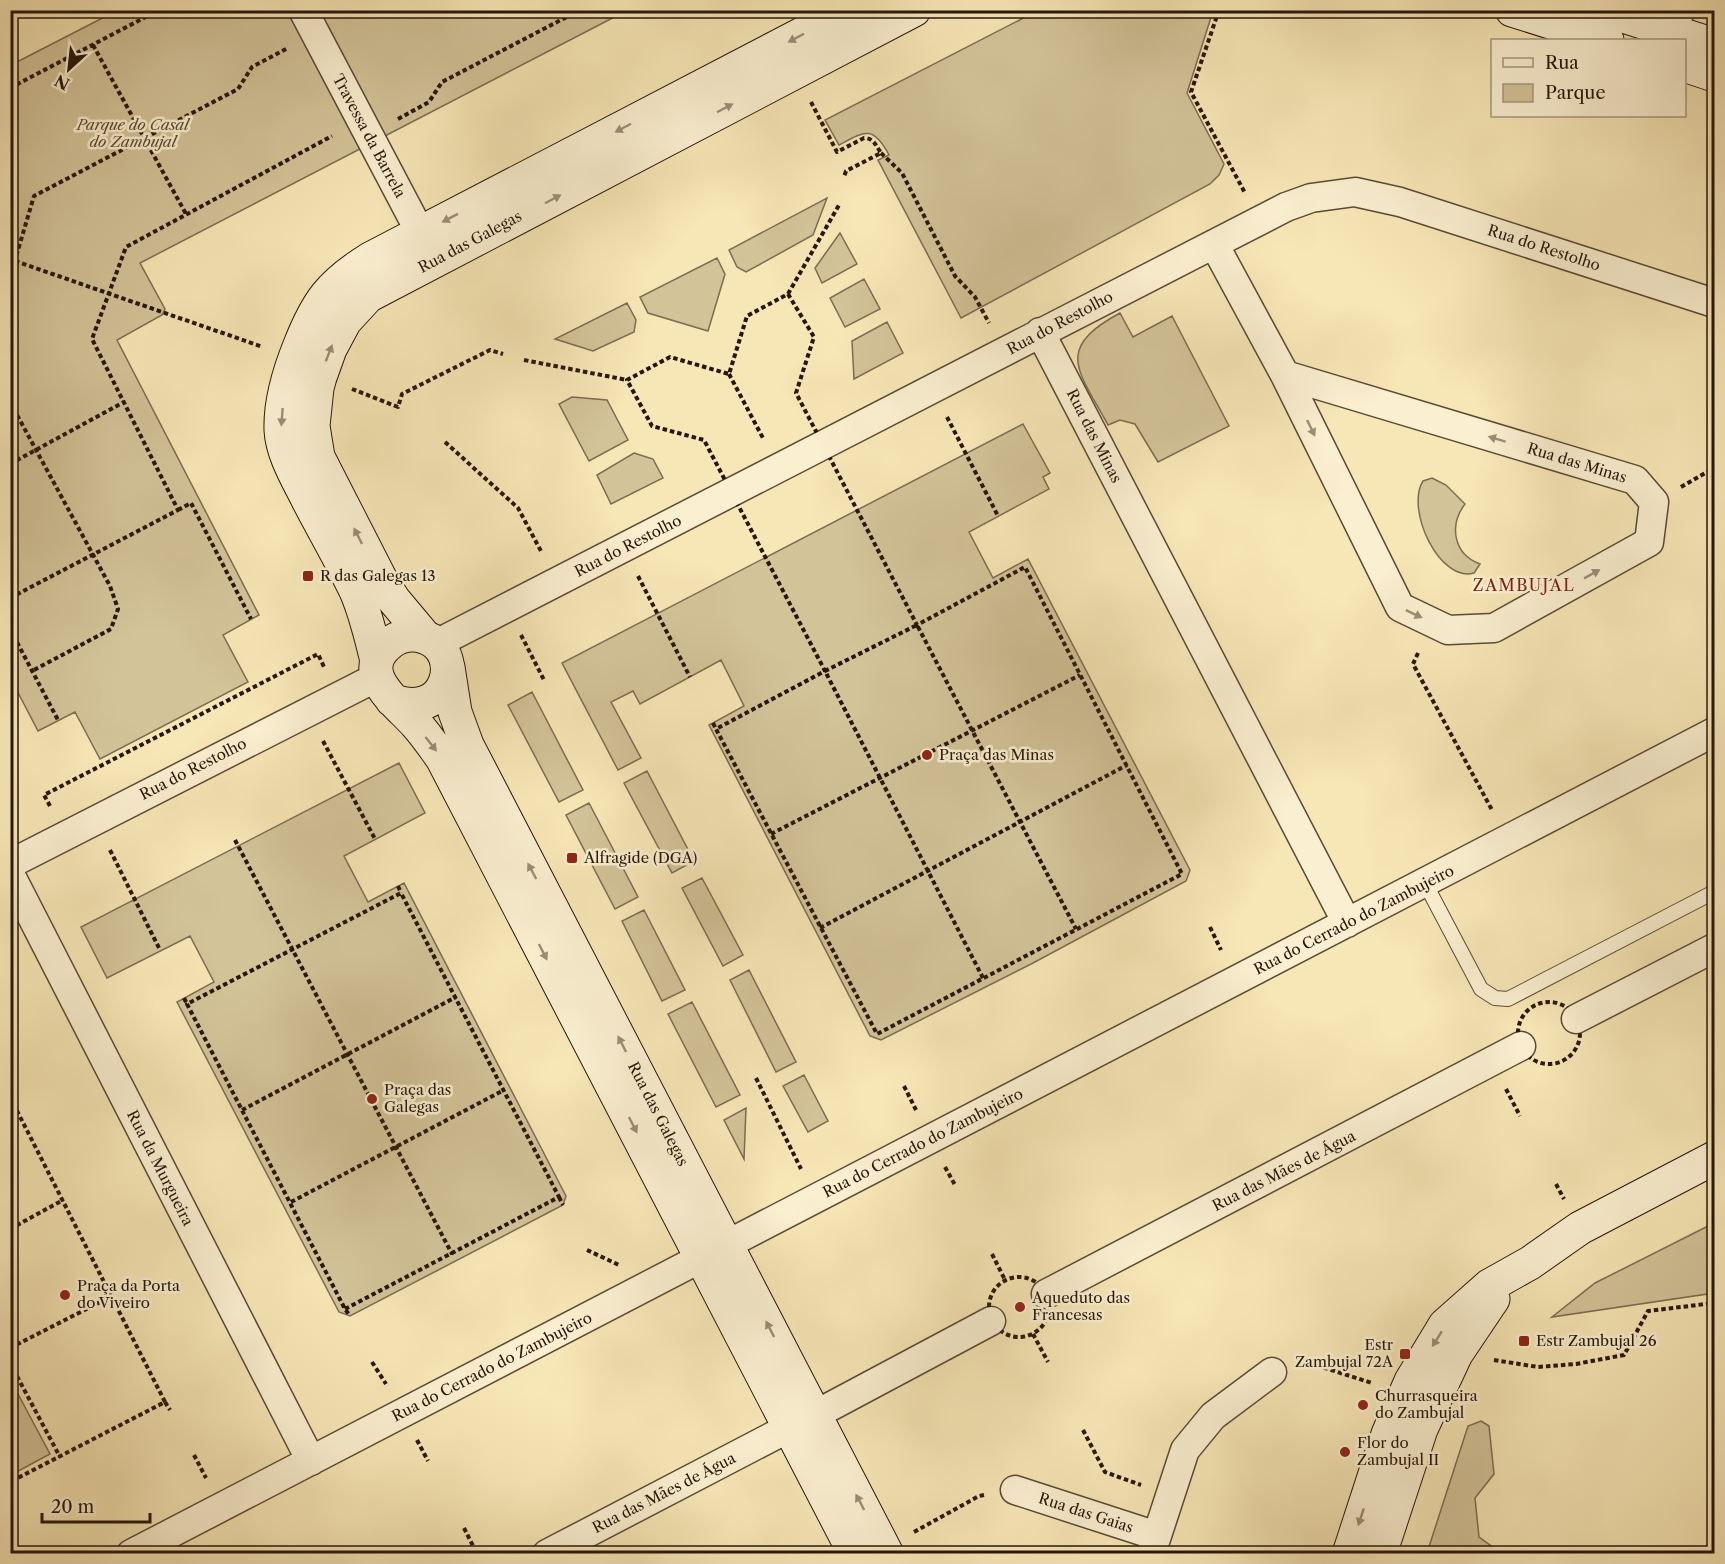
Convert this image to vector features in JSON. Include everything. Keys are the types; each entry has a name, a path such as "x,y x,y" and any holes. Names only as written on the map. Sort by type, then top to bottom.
{"street":[{"name":"Rua das Galegas","path":"714,1252 467,745 436,649 393,600 318,457 313,426 317,388 330,349 345,321 368,296 428,247 848,10"},
{"name":"Rua das Galegas","path":"875,1552 714,1252 442,758 382,679 367,620 356,592 288,458 281,432 283,406 295,358 320,302 333,285 370,259 428,247 915,10"},
{"path":"1512,10 1604,39"},
{"path":"1605,10 1675,28 1714,45"},
{"name":"Travessa da Barrela","path":"309,22 428,247"},
{"path":"1686,66 1714,75"},
{"name":"Rua do Restolho","path":"436,649 507,609 1040,332 1286,207 1311,198 1355,192 1400,202 1714,303"},
{"name":"Rua das Minas","path":"1214,244 1285,375 1400,607 1448,630 1494,628 1649,542 1654,502 1635,480 1285,375"},
{"name":"Rua das Minas","path":"1040,332 1347,923"},
{"path":"410,635 436,649 446,680 440,692 430,700 418,705 405,705 382,679 384,648 396,638 410,635"},
{"name":"Rua do Restolho","path":"10,864 308,711 382,679"},
{"name":"Rua do Cerrado do Zambujeiro","path":"131,1554 1714,732"},
{"name":"Rua da Murgueira","path":"10,874 311,1461"},
{"path":"1576,1019 1714,948"},
{"name":"Rua das Mães de Água","path":"1046,1294 1521,1046"},
{"path":"1349,1554 1388,1434 1411,1381 1445,1325 1488,1286 1530,1263 1580,1228 1714,1158"},
{"path":"1380,1554 1421,1429 1456,1354 1489,1303 1530,1263"},
{"path":"824,1410 991,1321"},
{"path":"1154,1545 1185,1450 1213,1416 1272,1372"},
{"name":"Rua das Mães de Água","path":"548,1554 781,1432"},
{"name":"Rua das Gaias","path":"1015,1490 1154,1545"}],"lane":[{"path":"1425,883 1481,989 1495,998 1508,999 1714,892"}],"path":[{"path":"10,88 159,10"},
{"path":"10,277 34,196 238,89 252,67 309,22 360,10"},
{"path":"178,510 92,339 126,247 361,121 395,121 429,102 442,82 580,10"},
{"path":"1219,10 1191,92 1260,221"},
{"path":"93,45 186,214"},
{"path":"822,124 837,152 868,138 874,141 881,153 902,173 955,276 975,297 1005,352"},
{"path":"844,177 846,171 881,153"},
{"path":"779,469 729,374 747,315 788,294 838,205"},
{"path":"10,244 19,247"},
{"path":"15,261 295,358"},
{"path":"788,294 814,337 796,393 802,405"},
{"path":"345,386 398,407 402,394 490,350 503,354"},
{"path":"524,360 627,380 670,357 729,374"},
{"path":"627,380 652,426 704,440 983,978"},
{"path":"932,390 998,516"},
{"path":"10,402 110,586 118,609 111,629 32,670"},
{"path":"10,464 124,402"},
{"path":"445,442 518,508 536,542"},
{"path":"824,445 1076,929"},
{"path":"1677,489 1714,468"},
{"path":"10,598 191,503 251,619"},
{"path":"624,548 690,677"},
{"path":"1023,562 1186,881"},
{"path":"716,729 1025,567"},
{"path":"507,609 544,680"},
{"path":"10,629 58,720"},
{"path":"1420,647 1413,664 1508,840"},
{"path":"55,815 44,795 318,654 328,675"},
{"path":"276,667 279,674"},
{"path":"771,834 1080,675"},
{"path":"308,711 375,840"},
{"path":"713,723 881,1040"},
{"path":"820,928 1127,765"},
{"path":"83,768 86,774"},
{"path":"94,820 160,950"},
{"path":"235,840 452,1254"},
{"path":"878,1034 1182,874"},
{"path":"398,886 563,1205"},
{"path":"187,1004 401,893"},
{"path":"242,1110 456,997"},
{"path":"184,998 350,1316"},
{"path":"756,1078 816,1199"},
{"path":"291,1202 504,1090"},
{"path":"10,1097 170,1410"},
{"path":"345,1309 560,1197"},
{"path":"10,1229 63,1200"},
{"path":"587,1250 628,1269"},
{"path":"992,1254 1005,1280"},
{"path":"10,1347 112,1296"},
{"path":"1538,1367 1576,1364 1624,1355 1648,1311 1714,1303"},
{"path":"1033,1334 1047,1362"},
{"path":"1272,1372 1306,1362 1405,1394"},
{"path":"10,1363 60,1457"},
{"path":"10,1482 165,1402"},
{"path":"1083,1430 1105,1472 1170,1496"},
{"path":"875,1552 979,1496 1015,1490"},
{"path":"464,1528 478,1554 493,1551 501,1554"}],"green space":[{"name":"Parque do Casal do Zambujal","path":"116,11 626,11 140,263 165,309 162,315 117,340 259,615 223,635 248,682 100,759 75,712 38,731 11,679 11,65"},
{"path":"1037,11 1213,11 1187,93 1224,164 1219,175 1210,184 961,318 878,160 889,155 883,145 868,133 856,136 839,145 825,120"},
{"path":"827,198 813,235 746,272 737,267 729,250"},
{"path":"840,233 857,264 822,283 815,268"},
{"path":"717,258 725,274 708,331 648,313 640,297"},
{"path":"864,279 880,309 845,327 830,298"},
{"path":"627,303 636,320 634,332 593,351 555,339"},
{"path":"1120,313 1133,337 1172,316 1229,426 1158,462 1135,424 1120,420 1108,425 1081,375 1078,362 1079,350 1086,338 1099,326"},
{"path":"887,322 903,353 854,379 852,341"},
{"path":"572,397 607,400 628,440 589,461 559,404"},
{"name":"Praça das Minas","path":"1023,424 1050,473 1043,477 1049,489 969,532 993,578 1028,559 1190,870 1186,881 1033,963 881,1040 870,1036 709,725 744,706 721,660 640,704 633,691 611,702 641,758 618,770 562,663"},
{"path":"634,453 653,459 663,478 611,504 597,475"},
{"path":"1432,478 1446,485 1465,504 1457,521 1456,538 1464,553 1480,564 1474,573 1461,573 1449,567 1429,542 1422,525 1419,494 1423,481"},
{"path":"532,692 583,790 559,802 508,705"},
{"name":"Praça das Galegas","path":"399,763 425,813 344,856 368,902 404,883 566,1196 563,1205 350,1316 339,1312 177,1002 214,982 190,936 107,978 81,927"},
{"path":"647,771 694,861 672,873 624,783"},
{"path":"589,803 638,897 615,909 566,815"},
{"path":"702,878 743,955 723,966 682,888"},
{"path":"644,910 685,990 662,1001 622,921"},
{"path":"749,970 796,1062 776,1072 730,980"},
{"path":"692,1002 740,1095 716,1107 668,1014"},
{"path":"804,1075 828,1121 808,1132 783,1086"},
{"path":"746,1108 744,1159 724,1120"},
{"path":"1714,1223 1714,1293 1552,1317 1595,1283"},
{"path":"10,1379 50,1454 11,1475 10,1475"},
{"path":"1481,1421 1489,1426 1494,1474 1475,1498 1479,1537 1501,1553 1427,1553 1468,1426"}],"place":[{"name":"R das Galegas 13","path":"308,576"},
{"name":"Praça das Minas","path":"927,755"},
{"name":"Alfragide (DGA)","path":"572,858"},
{"name":"Praça das Galegas","path":"372,1099"},
{"name":"Praça da Porta do Viveiro","path":"65,1295"},
{"name":"Aqueduto das Francesas","path":"1020,1307"},
{"name":"Estr Zambujal 26","path":"1524,1341"},
{"name":"Estr Zambujal 72A","path":"1405,1354"},
{"name":"Churrasqueira do Zambujal","path":"1363,1405"},
{"name":"Flor do Zambujal II","path":"1345,1452"}],"district":[{"name":"ZAMBUJAL","path":"1524,585"}]}
